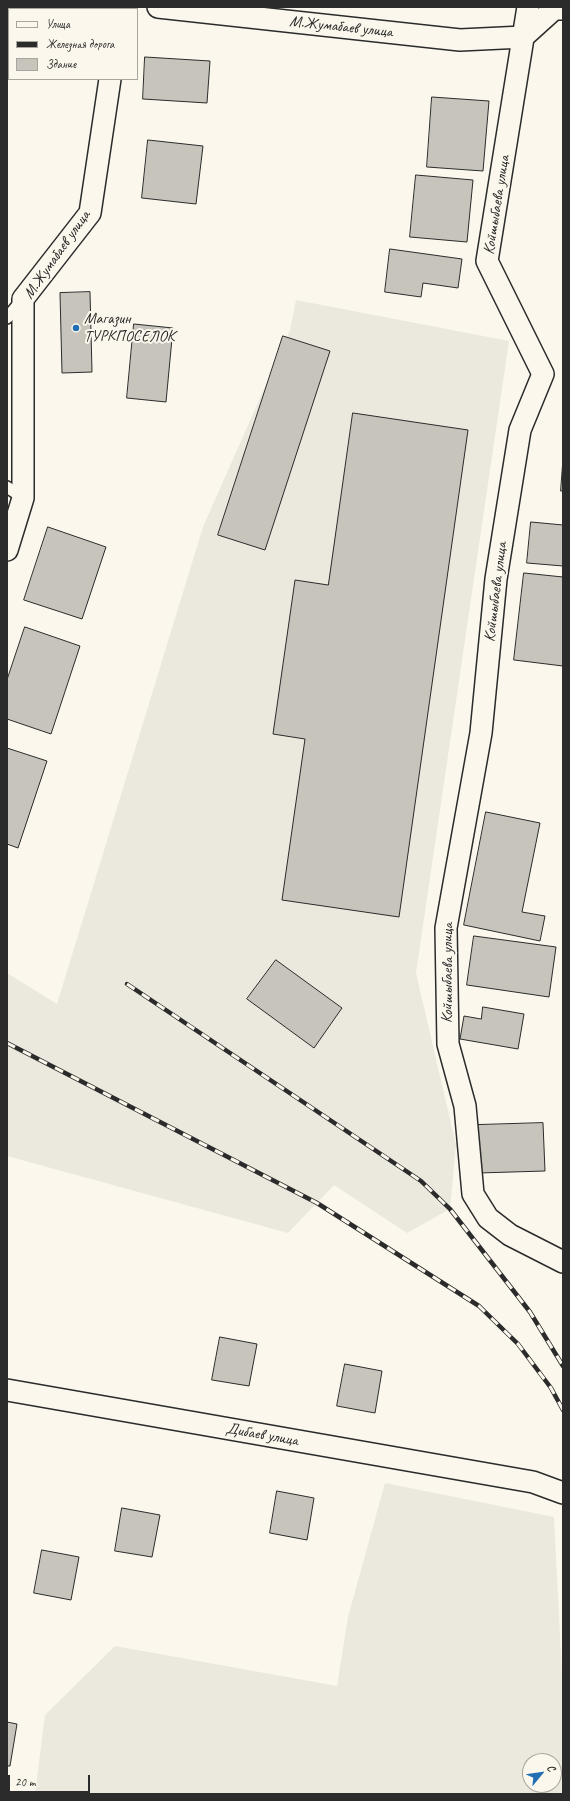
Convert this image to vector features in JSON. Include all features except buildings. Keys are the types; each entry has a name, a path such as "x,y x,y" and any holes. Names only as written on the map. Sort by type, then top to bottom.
{"street":[{"name":"М.Жумабаев улица","path":"158,7 460,40 523,37"},
{"name":"Койшыбаева улица","path":"528,7 487,261 543,374 520,430 496,579 481,733 446,928 448,1044 465,1106 473,1194 488,1218 510,1235 563,1262"},
{"path":"523,37 554,8 563,9"},
{"name":"М.Жумабаев улица","path":"7,550 15,492 23,299 90,213 110,80"},
{"name":"Дибаев улица","path":"7,1390 533,1482 563,1493"}],"lane":[{"path":"7,318 23,299"}],"shaded area":[{"path":"296,300 509,341 416,973 456,1145 450,1209 407,1233 334,1185 288,1233 7,1156 7,973 57,1004 203,527 290,330"},
{"path":"385,1483 554,1517 563,1695 563,1794 35,1794 45,1715 115,1646 337,1686 348,1617"}],"railway":[{"path":"127,984 421,1181 450,1209 530,1312 563,1366"},
{"path":"7,1043 317,1203 479,1306 518,1344 551,1388 563,1410"}],"place":[{"name":"Магазин ТУРКПОСЕЛОК","path":"76,328"}]}
